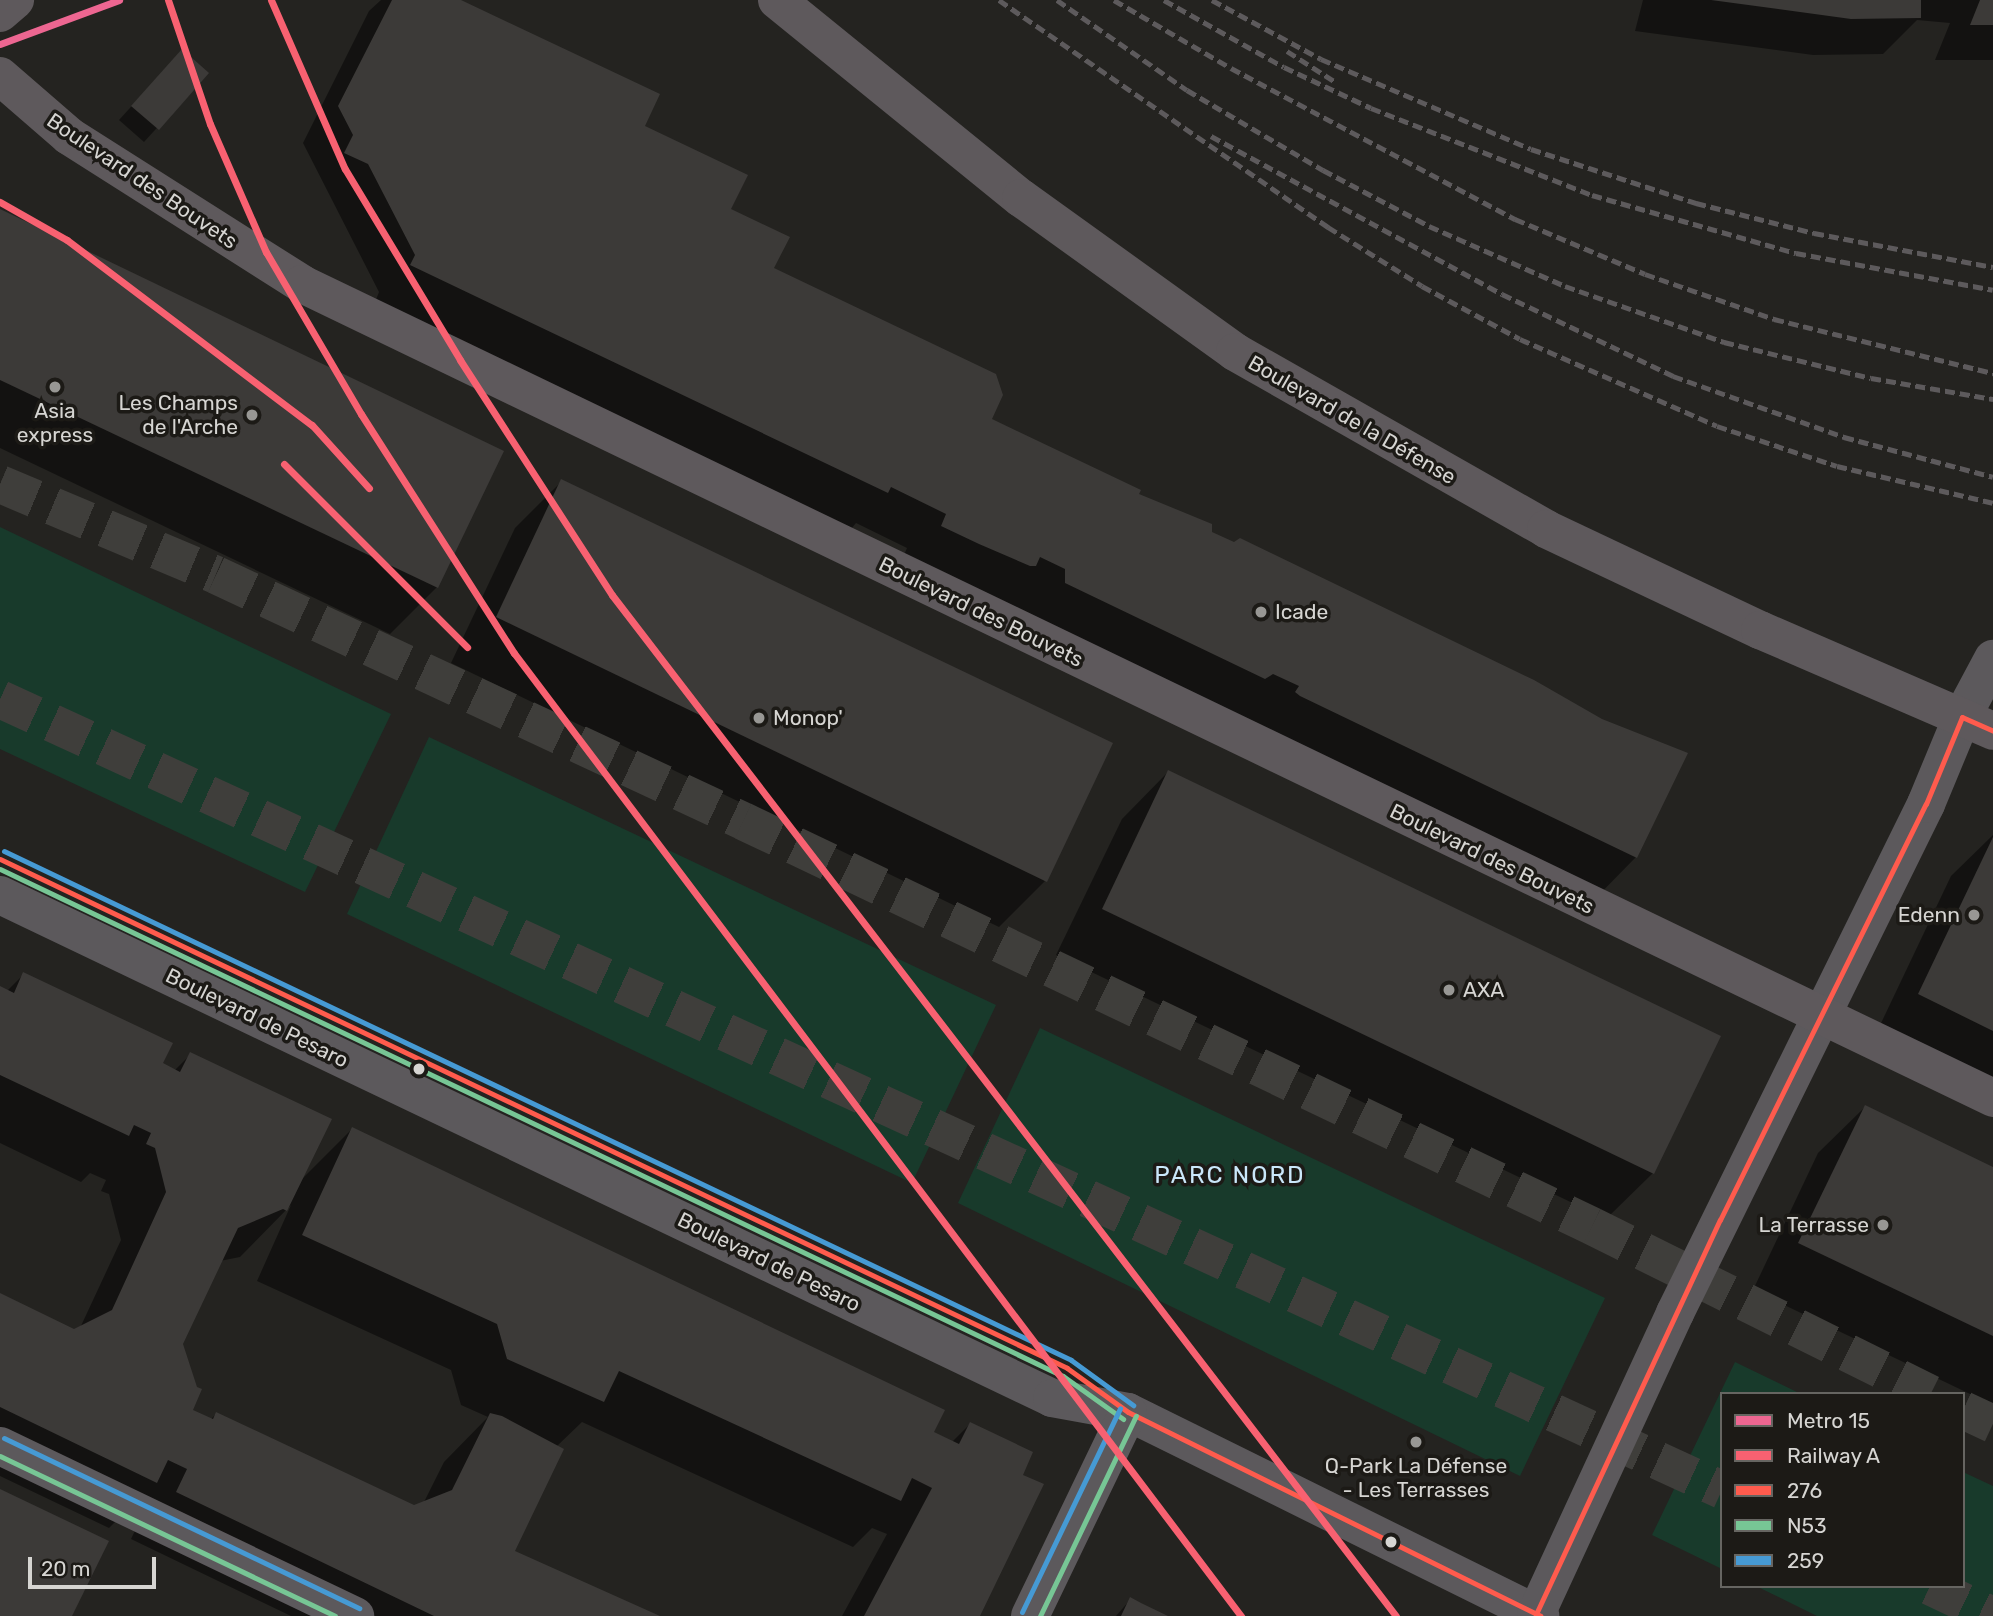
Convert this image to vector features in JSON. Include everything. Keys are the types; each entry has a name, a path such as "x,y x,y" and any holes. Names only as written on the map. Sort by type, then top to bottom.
{"main road":[{"path":"0,13 15,0"},
{"name":"Boulevard de la Défense","path":"777,0 1021,198 1235,352 1546,529 1760,630 1978,724"},
{"name":"Boulevard des Bouvets","path":"0,76 69,136 302,284 1993,1098"}],"street":[{"path":"1538,1615 1675,1313 1821,1016 1926,804 1978,724 1993,659"},
{"name":"Boulevard de Pesaro","path":"0,895 1052,1398 1128,1412 1538,1615"},
{"path":"1030,1616 1128,1412"},
{"path":"0,1446 355,1616"}],"green space":[{"path":"0,527 391,714 305,892 0,749"},
{"path":"429,737 996,1005 912,1183 347,914"},
{"path":"1040,1028 1605,1298 1520,1476 958,1203"},
{"path":"1735,1362 1797,1392 1721,1392"},
{"path":"1720,1393 1720,1568 1652,1535"},
{"path":"1965,1473 1993,1486 1993,1616 1817,1616 1760,1588 1965,1588"}],"building":[{"path":"392,0 461,0 660,94 645,126 748,175 731,209 790,237 774,268 996,374 1003,395 992,419 1141,490 1139,494 1212,524 1212,532 1234,542 1240,538 1534,680 1602,719 1688,753 1637,858 1300,696 1295,692 1299,686 1273,674 1265,679 1065,583 1065,569 1040,557 1036,566 1030,566 979,544 941,526 946,514 891,487 888,493 410,265 415,255 368,164 344,153 353,135 338,106"},
{"path":"1711,0 1921,0 1921,18 1851,19"},
{"path":"1980,0 1993,0 1993,25 1970,25"},
{"path":"182,49 209,73 159,130 131,106"},
{"name":"Les Champs de l'Arche","path":"0,209 504,451 438,588 0,380"},
{"path":"561,479 1113,743 1047,882 496,617"},
{"name":"AXA","path":"1168,770 1721,1036 1654,1174 1102,909"},
{"name":"Edenn","path":"1993,837 1993,1031 1918,994"},
{"path":"23,972 173,1043 163,1063 180,1072 190,1052 332,1119 287,1211 283,1209 238,1228 183,1344 197,1387 202,1389 193,1410 213,1419 216,1412 414,1505 452,1490 490,1413 502,1416 564,1449 515,1551 660,1616 434,1616 176,1492 187,1469 168,1460 157,1483 0,1407 0,1293 74,1329 112,1310 166,1192 155,1148 146,1144 151,1133 134,1125 129,1136 0,1075 0,986 14,993"},
{"path":"1865,1105 1993,1167 1993,1336 1798,1243"},
{"path":"352,1127 945,1410 934,1432 959,1444 970,1422 1033,1452 1023,1475 1044,1484 980,1616 864,1616 932,1488 912,1478 901,1501 619,1371 604,1402 507,1359 497,1324 302,1235"},
{"path":"0,1489 109,1541 72,1616 0,1616"},
{"path":"1130,1597 1141,1603 1168,1616 1121,1616"}],"tunnel":[{"path":"0,484 216,575 743,821 1592,1226 1927,1392"},
{"path":"0,699 1720,1489"},
{"path":"1965,1411 1993,1424"},
{"path":"1934,1588 1993,1616"}],"railway":[{"path":"999,0 1328,227 1422,286 1520,339 1717,426 1837,466 1993,503"},
{"path":"1057,0 1187,90 1323,170 1429,226 1565,286 1724,342 1871,378 1993,399"},
{"path":"1114,0 1231,68 1515,219 1645,274 1774,319 1993,373"},
{"path":"1164,0 1284,67 1371,108 1592,195 1796,253 1993,290"},
{"path":"1212,0 1321,59 1531,149 1696,203 1814,233 1993,267"},
{"path":"1287,51 1334,81"},
{"path":"1211,136 1502,294 1673,376 1844,437 1993,477"}],"metro line":[{"name":"15","path":"0,44 119,0"}],"rail line":[{"name":"A","path":"168,0 210,124 266,252 361,414 514,653 1241,1616"},
{"name":"A","path":"271,0 345,169 460,360 612,595 1396,1616"},
{"name":"A","path":"0,202 67,240 312,425 369,488"},
{"name":"A","path":"284,464 467,647"}],"transit line":[{"name":"276","path":"1536,1614 1720,1220 1926,804 1962,717 1993,731"},
{"name":"259","path":"4,851 1071,1360 1133,1405"},
{"name":"276","path":"0,859 1067,1368 1128,1412 1540,1616"},
{"name":"N53","path":"0,869 1063,1376 1123,1419"},
{"name":"259","path":"1022,1612 1120,1408"},
{"name":"N53","path":"1040,1616 1136,1416"},
{"name":"259","path":"4,1438 359,1608"},
{"name":"N53","path":"0,1456 335,1616"}],"place":[{"name":"Asia express","path":"55,387"},
{"name":"Les Champs de l'Arche","path":"252,415"},
{"name":"Icade","path":"1261,612"},
{"name":"Monop'","path":"759,718"},
{"name":"Edenn","path":"1974,915"},
{"name":"AXA","path":"1449,990"},
{"name":"La Terrasse","path":"1883,1225"},
{"name":"Q-Park La Défense - Les Terrasses","path":"1416,1442"}],"district":[{"name":"PARC NORD","path":"1230,1176"}]}
